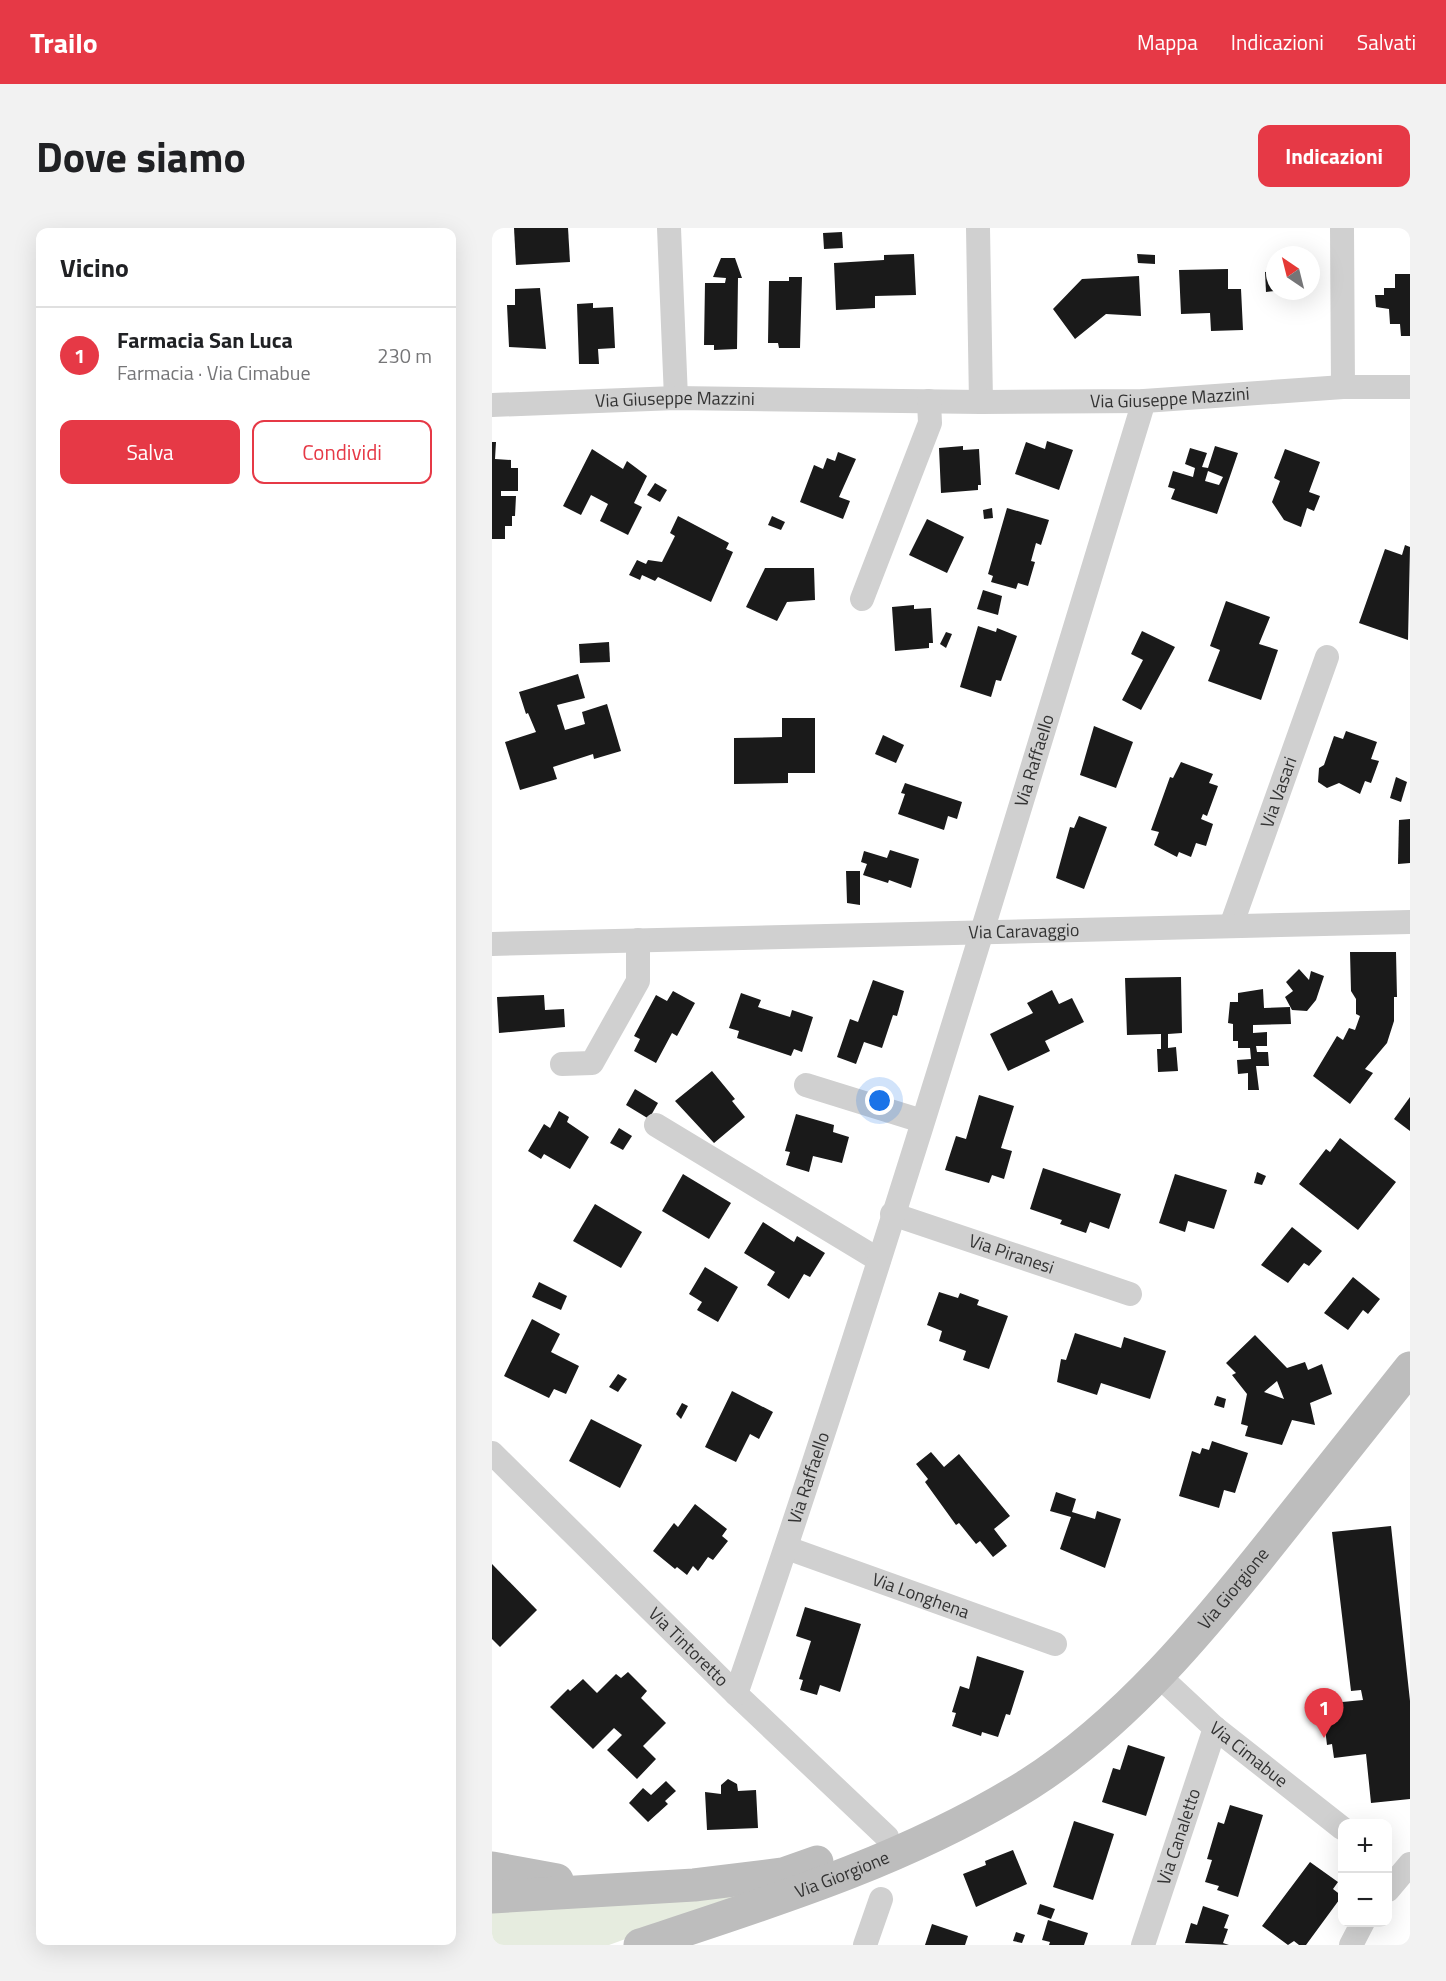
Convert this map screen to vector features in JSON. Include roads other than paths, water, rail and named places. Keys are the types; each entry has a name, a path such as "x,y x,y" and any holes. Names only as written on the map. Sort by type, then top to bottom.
{"main road":[{"name":"Via Giorgione","path":"642,1945 898,1854 950,1830 1031,1782 1097,1731 1208,1621 1410,1368"},
{"name":"Via Giorgione","path":"492,1897 549,1896 639,1887 694,1885 783,1874 1031,1782"},
{"name":"Via Giorgione","path":"492,1868 523,1876 639,1887"}],"street":[{"path":"669,228 676,398"},
{"path":"978,228 981,402"},
{"path":"1342,228 1343,387"},
{"name":"Via Giuseppe Mazzini","path":"492,405 676,398 929,402 1144,401 1343,387 1410,387"},
{"name":"Via Raffaello","path":"736,1694 787,1548 879,1260 1144,401"},
{"path":"862,599 930,423 929,402"},
{"name":"Via Vasari","path":"1231,926 1327,657"},
{"name":"Via Caravaggio","path":"492,944 1410,922"},
{"path":"562,1064 592,1063 638,981 638,940"},
{"path":"806,1085 922,1121"},
{"path":"657,1125 879,1260"},
{"name":"Via Piranesi","path":"892,1214 1130,1294"},
{"name":"Via Tintoretto","path":"492,1453 736,1694 887,1837"},
{"name":"Via Longhena","path":"787,1548 1055,1644"},
{"name":"Via Cimabue","path":"1157,1674 1215,1728 1338,1825"},
{"name":"Via Canaletto","path":"1143,1945 1215,1728"},
{"path":"865,1945 881,1899"},
{"path":"1351,1945 1361,1927"}],"place":[{"name":"Farmacia San Luca","path":"1324,1738"}]}
